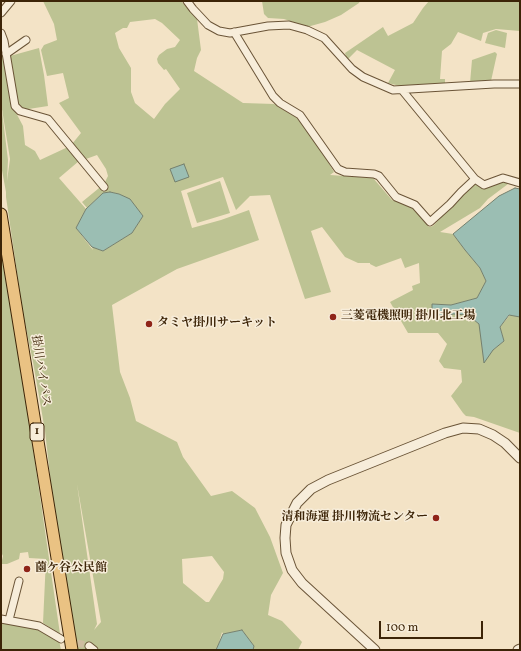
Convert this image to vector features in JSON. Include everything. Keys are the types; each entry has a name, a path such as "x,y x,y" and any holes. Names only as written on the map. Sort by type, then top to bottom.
{"highway":[{"name":"掛川バイパス","path":"1,214 72,650"}],"street":[{"path":"1,13 11,1"},
{"path":"187,1 208,25 219,31 234,32 275,26 289,26 307,30 324,38 352,69 363,77 388,88 402,90 494,84 520,84"},
{"path":"234,32 273,96 280,103 300,115 338,169 344,172 374,174 379,176 396,197 415,205 430,222 475,179"},
{"path":"1,34 4,41 15,106 20,111 48,118 104,187"},
{"path":"6,54 26,40"},
{"path":"402,90 475,179 484,185 503,178 520,183"},
{"path":"375,650 302,583 292,570 286,553 284,538 286,525 297,503 311,489 328,480 446,433 463,428 479,429 493,435 505,443 520,458"},
{"path":"9,620 19,581"},
{"path":"1,619 39,626 61,639"}],"green space":[{"path":"43,1 181,1 197,19 201,50 197,58 194,71 243,103 274,104 297,118 316,142 334,172 330,175 373,178 392,200 416,207 429,227 433,226 471,185 478,184 481,188 506,180 508,184 488,199 480,208 440,232 453,234 480,268 486,281 477,298 451,305 432,304 432,313 443,319 453,314 468,315 479,324 493,350 504,341 500,327 510,315 520,317 520,433 474,417 466,416 451,396 462,382 461,370 444,368 439,361 447,344 438,333 408,333 390,302 413,290 412,286 420,283 419,263 405,268 401,258 376,267 370,263 358,263 345,257 322,227 311,231 331,292 305,299 270,195 250,196 236,210 223,177 181,191 192,228 249,210 259,240 177,269 112,305 120,372 130,398 136,421 177,442 183,457 211,496 232,491 255,508 270,537 283,573 271,595 268,615 282,621 302,642 298,650 253,650 254,646 242,630 223,634 222,632 217,650 77,650 55,520 45,431 23,314 1,165 1,103 1,39 13,107 23,126 25,145 35,151 40,160 68,147 79,161 59,178 86,209 76,228 93,250 92,247 103,251 132,233 143,216 131,201 119,194 110,192 103,193 87,208 82,202 104,184 108,176 106,169 97,155 86,159 72,144 81,133 59,103 69,98 63,73 47,76 41,50 44,45 57,40 54,24","holes":["155,19 162,23 180,40 175,47 167,49 159,55 157,59 158,63 164,70 166,69 180,89 165,104 154,119 135,103 131,92 131,68 119,48 115,33 123,28 127,28 130,22","1,103 10,159 7,181 8,160","77,484 101,622 94,630 97,624","212,556 224,572 223,579 209,602 206,602 183,583 182,559"]},
{"path":"262,1 360,1 341,15 325,22 307,27 284,19 268,18 264,14"},
{"path":"429,1 520,1 520,31 496,29 483,33 481,41 458,32 451,44 442,51 440,79 445,79 445,83 400,86 388,83 395,70 357,50 347,60 345,53 383,27 388,36 413,23"},
{"path":"496,30 507,33 505,48 485,43 488,33"},
{"path":"39,48 48,106 22,110 16,102 10,56"},
{"path":"495,52 497,54 491,81 470,83 472,60"},
{"path":"220,181 230,213 197,223 187,193"},
{"path":"1,235 60,634 43,623 46,559 29,558 28,552 20,553 19,559 7,564 1,564 3,556 1,552"},
{"path":"1,619 39,627 59,640 61,650 1,650"}],"water":[{"path":"184,164 189,177 175,182 170,169"},
{"path":"515,188 520,189 520,317 509,315 500,327 504,341 493,350 484,363 479,324 468,315 453,314 443,319 432,313 432,304 451,305 477,298 486,281 480,268 453,234 499,196"},
{"path":"110,192 130,199 143,216 132,233 103,251 92,247 76,228 86,209 103,193"},
{"path":"242,630 254,646 253,650 216,650 223,634"}],"tunnel":[{"path":"67,640 89,646"}],"place":[{"name":"三菱電機照明 掛川北工場","path":"333,317"},
{"name":"タミヤ掛川サーキット","path":"149,324"},
{"name":"清和海運 掛川物流センター","path":"436,518"},
{"name":"薗ケ谷公民館","path":"27,569"}]}
